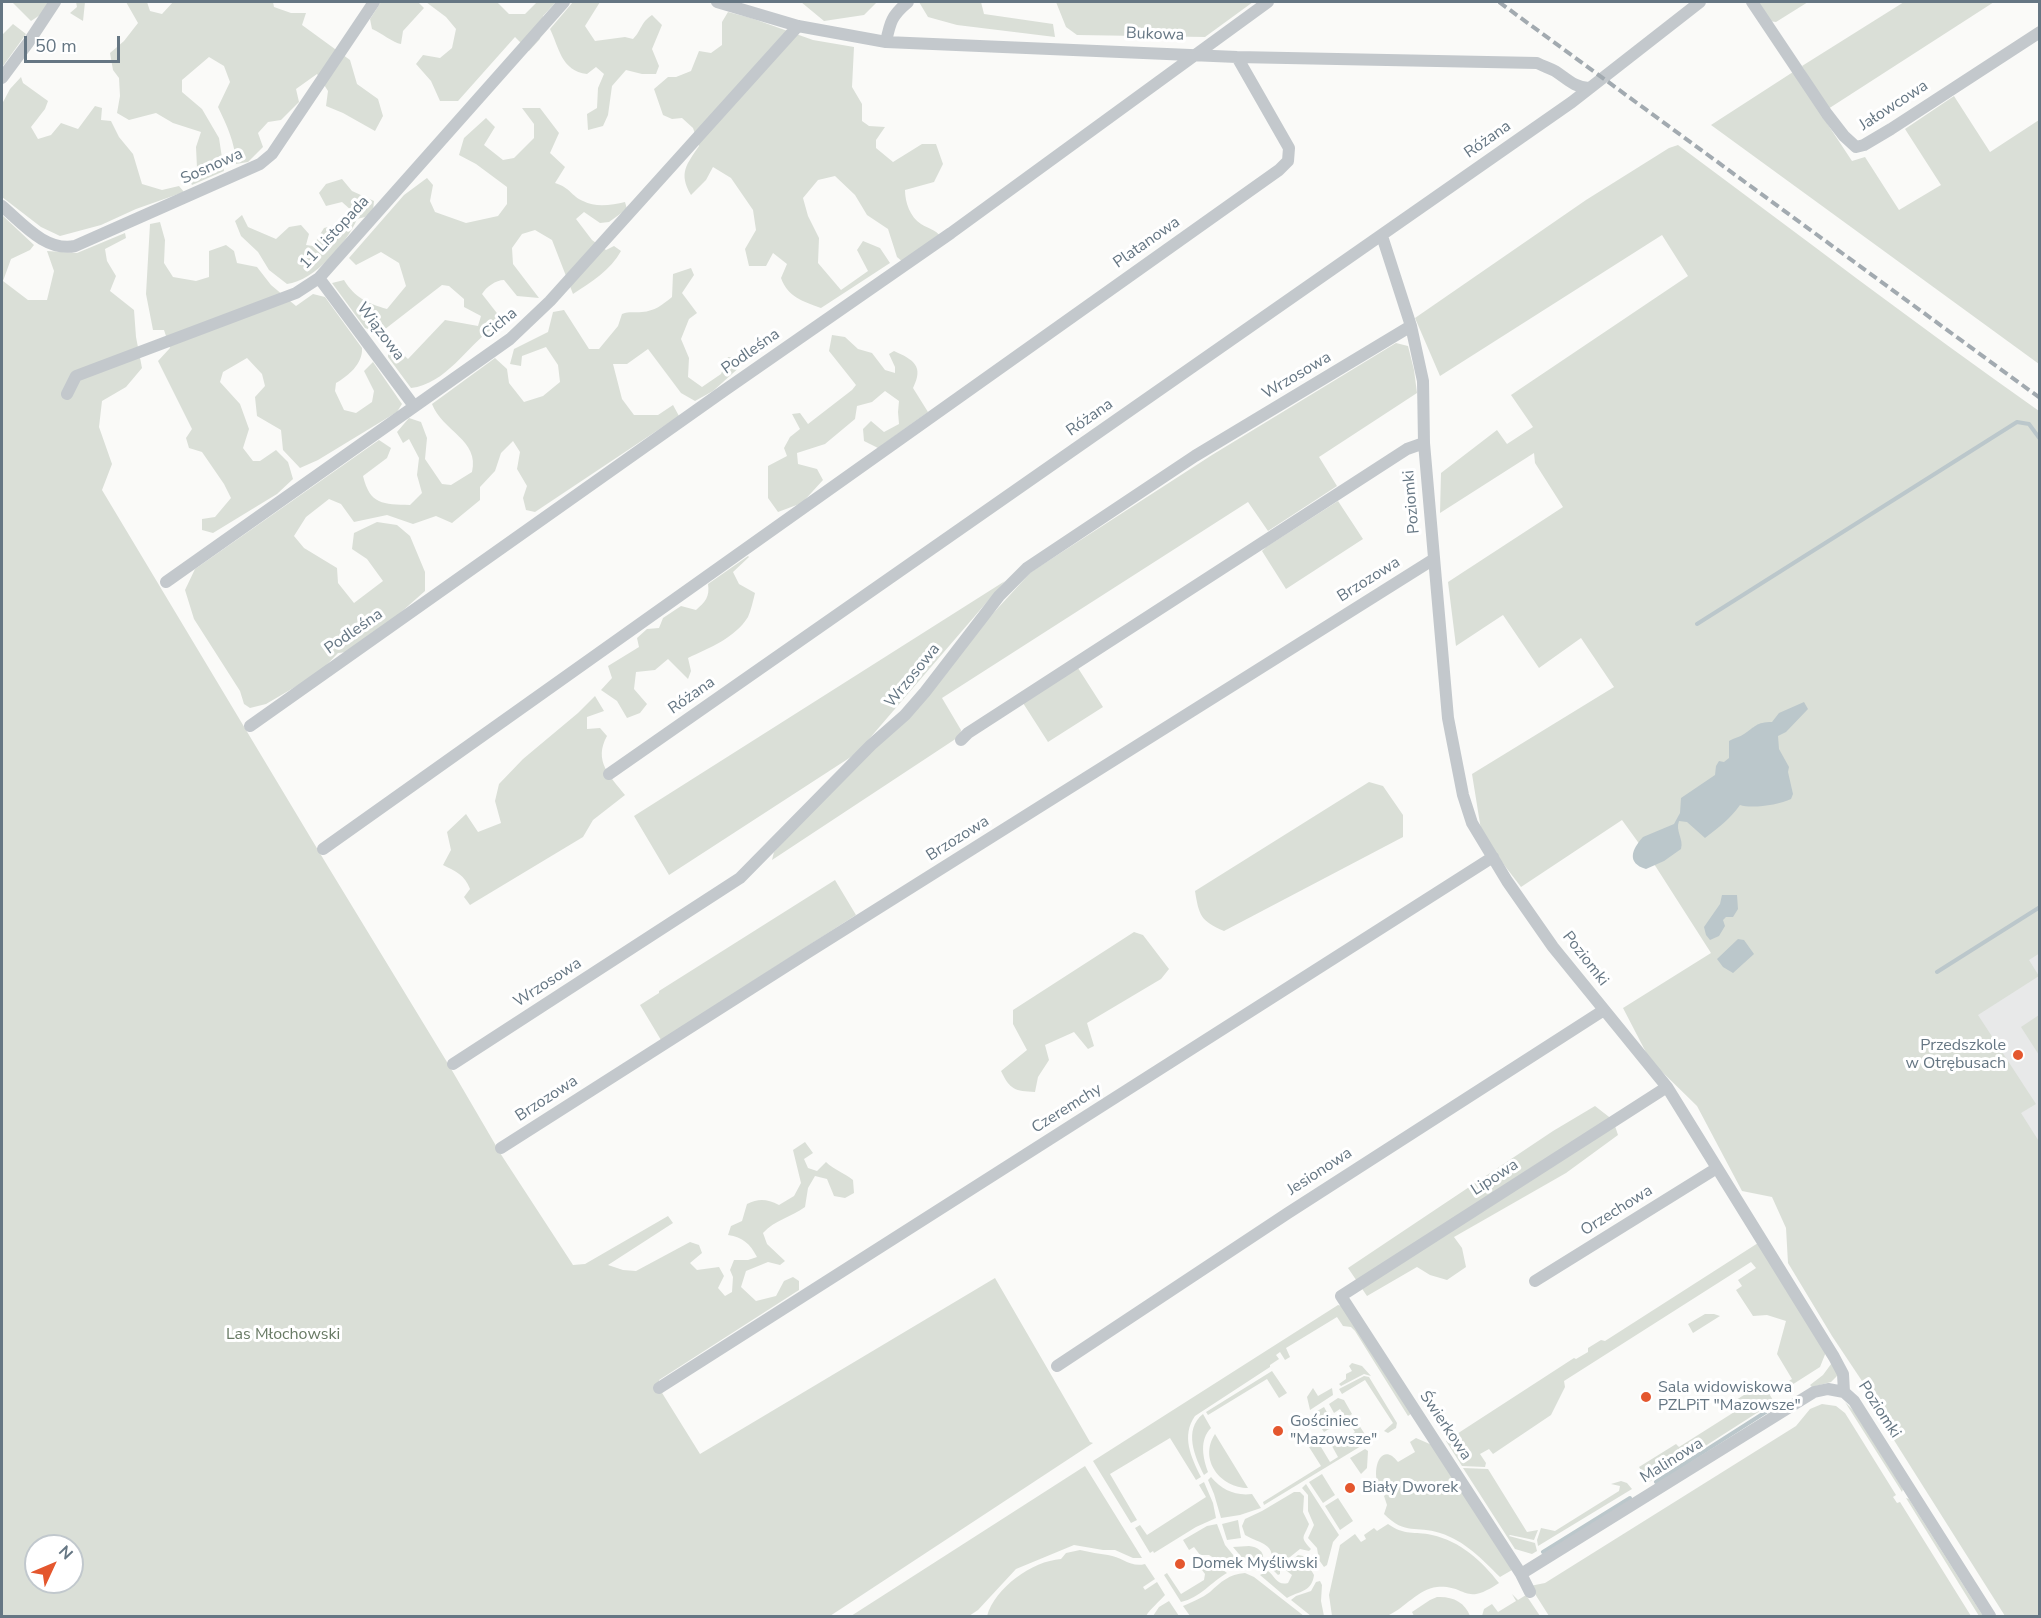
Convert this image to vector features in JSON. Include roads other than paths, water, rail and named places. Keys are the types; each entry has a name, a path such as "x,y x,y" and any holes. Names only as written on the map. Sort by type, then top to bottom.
{"street":[{"path":"2,78 56,2"},
{"name":"Sosnowa","path":"2,207 46,243 63,249 75,246 260,164 272,154 374,2"},
{"name":"11 Listopada","path":"67,394 76,376 296,293 319,278 564,2"},
{"name":"Bukowa","path":"717,2 798,26 886,42 1237,57 1537,63 1573,84 1589,88"},
{"path":"886,42 890,22 899,9 908,2"},
{"name":"Podleśna","path":"250,726 951,233 1269,2"},
{"name":"Różana","path":"609,774 1382,236 1589,88 1700,2"},
{"name":"Jałowcowa","path":"1752,2 1827,114 1856,147 1864,145 1891,129 2040,33"},
{"name":"Cicha","path":"166,582 510,339 550,301 798,26"},
{"name":"Platanowa","path":"323,849 1279,170 1288,161 1289,148 1237,57"},
{"name":"Poziomki","path":"1382,236 1411,326 1423,381 1424,443 1448,718 1463,795 1472,823 1553,946 1667,1087 1834,1357 1843,1374 1844,1392 1854,1401 1990,1617"},
{"name":"Wiązowa","path":"319,278 414,406"},
{"name":"Wrzosowa","path":"453,1064 740,878 871,745 905,714 925,692 999,596 1027,568 1195,456 1411,326"},
{"path":"961,740 1018,700 1407,449 1424,443"},
{"name":"Brzozowa","path":"501,1149 807,953 1434,559"},
{"name":"Czeremchy","path":"659,1388 1493,857"},
{"name":"Jesionowa","path":"1057,1366 1297,1207 1604,1010"},
{"name":"Lipowa","path":"1341,1296 1667,1087"},
{"name":"Orzechowa","path":"1535,1281 1717,1168"},
{"name":"Świerkowa","path":"1341,1296 1521,1574 1530,1592"},
{"name":"Malinowa","path":"1521,1574 1814,1392 1828,1389 1844,1392"}],"waterway":[{"path":"1697,624 2017,422 2029,424 2040,439"},
{"path":"1937,972 2040,907"},
{"path":"1656,1482 1772,1408"},
{"path":"1543,1552 1630,1498"}],"railway":[{"path":"1499,2 2040,398"}],"place":[{"name":"Przedszkole w Otrębusach","path":"2018,1055"},
{"name":"Sala widowiskowa PZLPiT \"Mazowsze\"","path":"1646,1397"},
{"name":"Gościniec \"Mazowsze\"","path":"1278,1431"},
{"name":"Biały Dworek","path":"1350,1488"},
{"name":"Domek Myśliwski","path":"1180,1564"}],"park label":[{"name":"Las Młochowski","path":"283,1335"}]}
